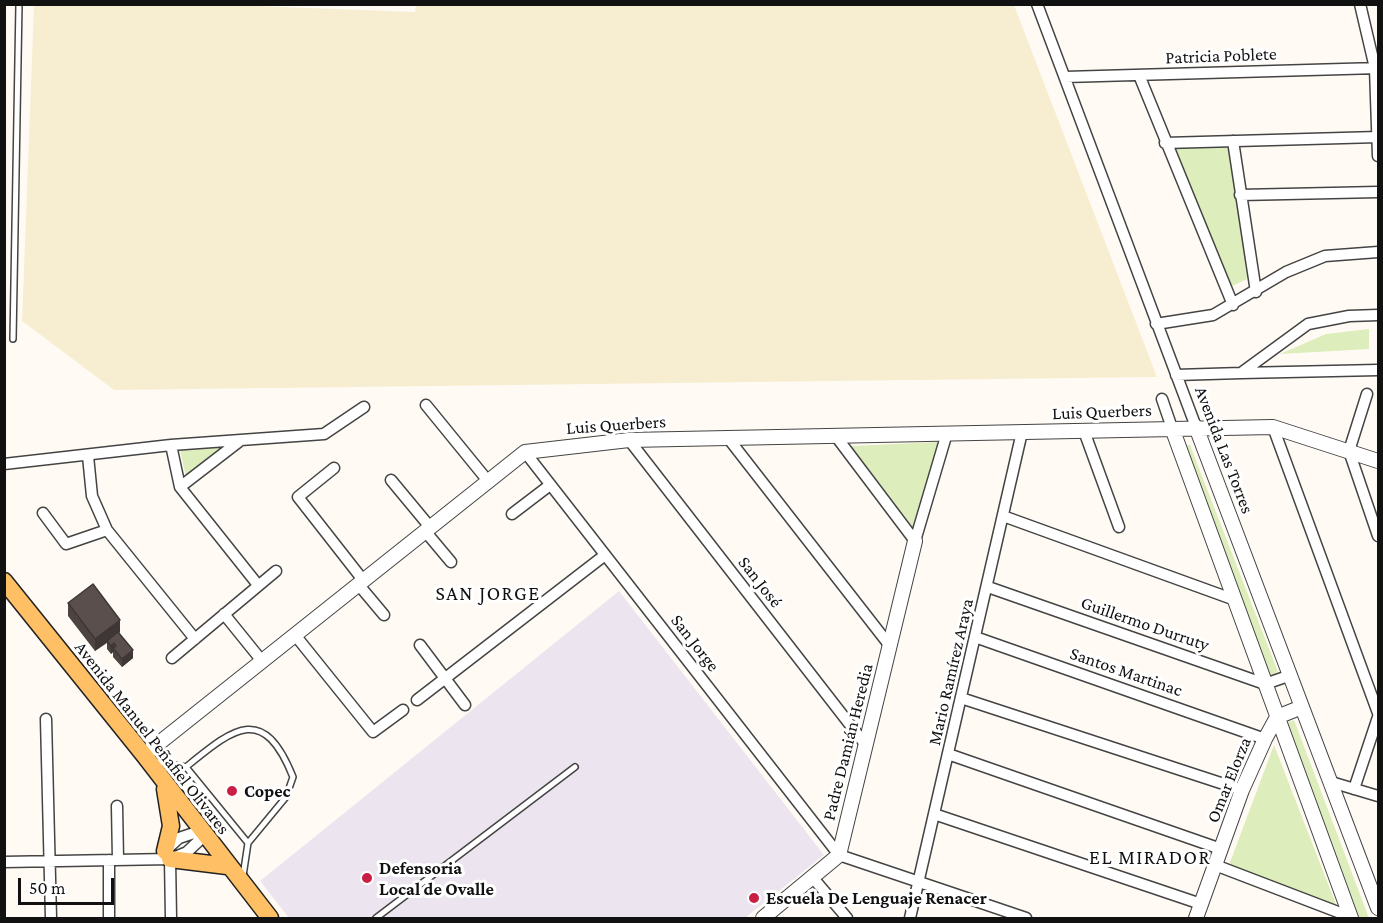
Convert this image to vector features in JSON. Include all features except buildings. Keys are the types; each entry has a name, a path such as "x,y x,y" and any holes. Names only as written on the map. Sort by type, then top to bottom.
{"main road":[{"name":"Avenida Manuel Peñafiel Olivares","path":"4,581 146,757 202,833 270,918"},
{"path":"162,779 171,814 171,826 164,857 228,866"}],"street":[{"name":"Avenida Las Torres","path":"1037,4 1378,908"},
{"path":"1360,4 1377,68 1378,156"},
{"name":"Patricia Poblete","path":"1065,76 1377,68"},
{"path":"1139,75 1233,305"},
{"path":"1165,143 1378,138"},
{"path":"1233,141 1256,292"},
{"path":"1240,195 1378,192"},
{"path":"1156,324 1213,315 1256,292 1286,272 1325,256 1378,252"},
{"path":"1241,374 1308,324 1349,316 1378,315"},
{"path":"1176,375 1378,370"},
{"path":"1367,394 1349,451 1378,536"},
{"path":"1162,399 1351,918"},
{"path":"426,405 488,481"},
{"path":"4,464 171,445 324,434 364,407"},
{"path":"1273,426 1378,715 1354,789"},
{"name":"Luis Querbers","path":"525,452 628,440 1273,426 1378,461"},
{"path":"1084,431 1119,527"},
{"name":"Mario Ramírez Araya","path":"910,918 1022,432"},
{"name":"Padre Damián Heredia","path":"839,855 915,541 947,433"},
{"path":"835,435 915,541"},
{"path":"728,438 890,646"},
{"path":"180,487 241,440"},
{"name":"San José","path":"628,440 866,744"},
{"path":"171,445 180,487 258,585"},
{"path":"146,757 294,634 525,452"},
{"name":"San Jorge","path":"525,452 839,855"},
{"path":"88,456 92,496 107,530 195,639"},
{"path":"334,468 298,497 384,615"},
{"path":"391,480 451,562"},
{"path":"512,514 550,485"},
{"path":"43,513 66,544 107,530"},
{"path":"1003,516 1234,600"},
{"path":"417,700 605,555"},
{"path":"172,658 276,570"},
{"name":"Guillermo Durruty","path":"988,587 1265,684"},
{"path":"224,614 262,661"},
{"path":"294,634 373,732 403,710"},
{"name":"Santos Martinac","path":"975,637 1265,739"},
{"path":"420,645 465,705"},
{"path":"1265,684 1290,675"},
{"path":"961,698 1242,790"},
{"path":"1277,717 1302,707"},
{"name":"Omar Elorza","path":"1199,914 1242,790 1277,717"},
{"path":"46,719 51,918"},
{"path":"948,754 1221,849"},
{"path":"1331,782 1378,796"},
{"path":"109,918 117,806"},
{"path":"934,814 1199,914"},
{"path":"4,862 164,857 187,852 202,833"},
{"path":"171,918 164,857 179,838 202,833"},
{"path":"763,918 839,855 1026,918"},
{"path":"1215,865 1351,918"},
{"path":"813,878 847,918"}],"lane":[{"path":"13,339 19,4"},
{"path":"186,767 220,740 238,730 254,728 268,736 287,761 293,777 286,797 248,843 242,883"},
{"path":"146,757 186,767 248,843"},
{"path":"376,918 575,767"}],"shaded area":[{"path":"416,4 1014,5 1157,377 114,390 22,321 34,5 229,5 415,12"},
{"path":"619,591 824,855 745,918 289,918 260,881"}],"green space":[{"path":"1230,137 1247,279 1226,289 1167,139"},
{"path":"1369,329 1369,349 1280,354 1326,334"},
{"path":"938,442 913,527 851,446"},
{"path":"1182,445 1190,445 1278,672 1269,676"},
{"path":"227,446 186,477 180,450"},
{"path":"1294,720 1369,918 1359,918 1287,723"},
{"path":"1274,745 1337,907 1229,865"}],"place":[{"name":"Copec","path":"232,791"},
{"name":"Defensoria Local de Ovalle","path":"367,878"},
{"name":"Escuela De Lenguaje Renacer","path":"754,898"}],"district":[{"name":"SAN JORGE","path":"488,594"},
{"name":"EL MIRADOR","path":"1150,858"}]}
